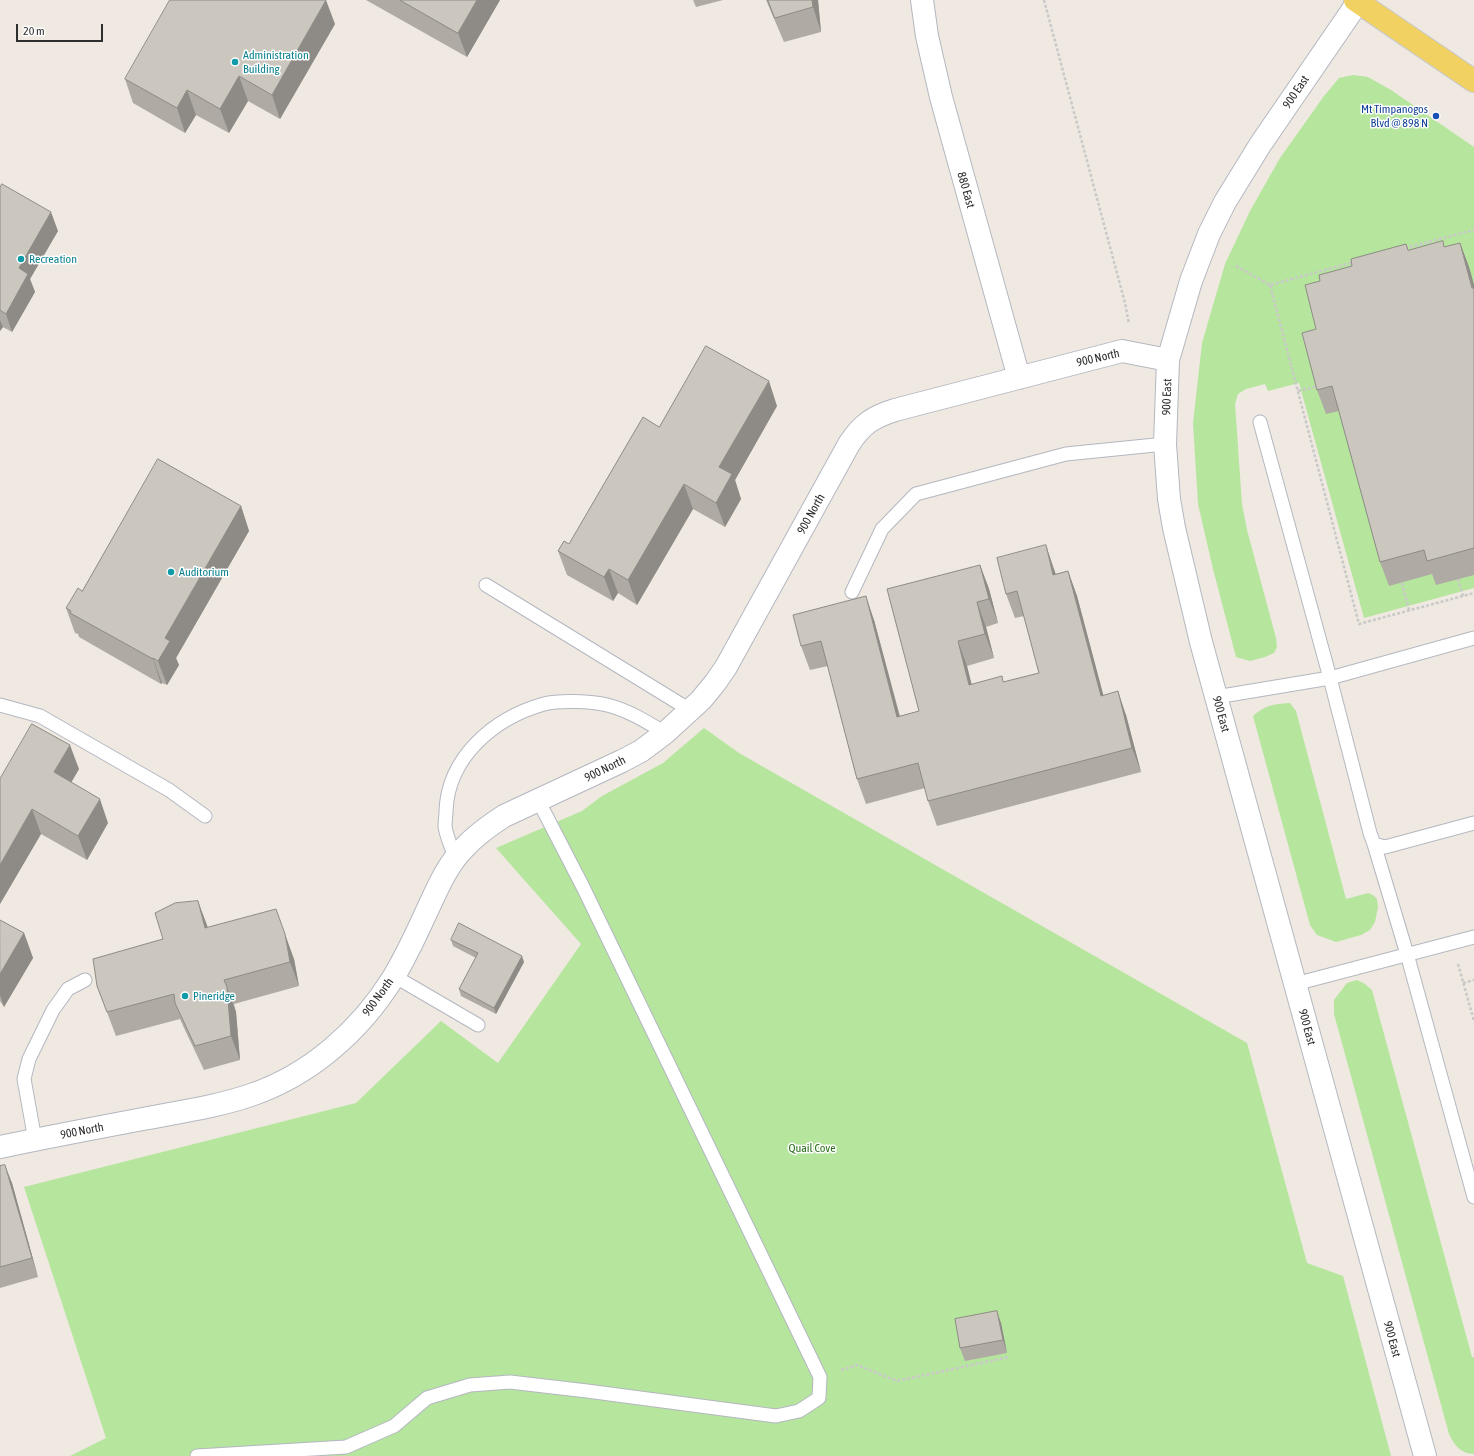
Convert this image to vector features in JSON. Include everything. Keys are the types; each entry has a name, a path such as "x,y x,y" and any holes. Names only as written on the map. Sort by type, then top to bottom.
{"main road":[{"path":"1357,1 1474,81"}],"street":[{"name":"880 East","path":"922,0 929,47 941,97 1019,378"},
{"name":"900 East","path":"1357,1 1260,145 1225,202 1209,234 1191,280 1168,360 1165,444 1169,499 1174,528 1199,635 1424,1456"},
{"name":"900 North","path":"0,1146 214,1105 250,1096 278,1084 303,1070 337,1045 382,996 411,946 440,883 464,848 487,828 504,816 622,761 641,750 665,733 701,700 726,667 849,444 858,431 869,421 880,415 1122,351 1168,360"}],"lane":[{"path":"1260,422 1330,678 1370,833 1407,954 1474,1197"},
{"path":"852,592 882,529 916,494 1066,454 1165,444"},
{"path":"486,585 690,710"},
{"path":"1216,697 1330,678 1474,638"},
{"path":"456,858 445,826 446,798 454,774 465,755 483,736 512,716 545,704 576,702 607,705 635,716 665,733"},
{"path":"0,705 40,716 169,790 205,816"},
{"path":"197,1456 346,1447 394,1426 427,1398 470,1385 510,1382 776,1416 799,1412 819,1398 820,1377 583,886 538,800"},
{"path":"1374,844 1385,847 1474,823"},
{"path":"1295,984 1474,937"},
{"path":"394,976 478,1025"},
{"path":"35,1140 24,1079 29,1059 53,1010 68,989 85,980"}],"path":[{"path":"1044,0 1125,303 1129,324"},
{"path":"1401,250 1474,230"},
{"path":"1416,246 1418,252"},
{"path":"1236,266 1270,285 1357,261"},
{"path":"1349,263 1351,270"},
{"path":"1270,285 1359,624 1474,593"},
{"path":"1298,391 1318,386"},
{"path":"1458,579 1463,596"},
{"path":"1402,583 1409,610"},
{"path":"1453,943 1474,1021"},
{"path":"1463,983 1474,980"},
{"path":"820,1377 857,1365 897,1381 1009,1357"}],"green space":[{"path":"1353,75 1368,77 1391,90 1474,147 1474,588 1364,618 1299,383 1268,391 1265,384 1246,389 1238,394 1235,404 1242,504 1247,530 1276,638 1277,647 1274,653 1250,661 1236,657 1198,504 1193,423 1202,343 1225,264 1250,211 1280,158 1324,96 1339,78"},
{"path":"1290,703 1296,711 1346,899 1368,893 1377,899 1378,907 1375,922 1370,930 1361,935 1336,942 1317,935 1310,925 1253,716 1262,709 1270,706"},
{"name":"Quail Cove","path":"704,728 739,753 1247,1043 1307,1263 1343,1276 1391,1456 70,1456 106,1438 24,1187 356,1103 441,1021 498,1063 581,944 496,848 582,811 602,796 663,763"},
{"path":"1357,980 1372,990 1472,1357 1474,1357 1474,1454 1469,1454 1458,1448 1449,1434 1334,1014 1334,1000 1347,983"}],"building":[{"name":"Administration Building","path":"170,0 326,0 272,95 239,76 220,109 187,90 177,108 125,79"},
{"path":"400,0 477,0 458,33"},
{"path":"768,0 812,0 813,7 775,18"},
{"name":"Recreation","path":"2,184 51,212 19,268 28,274 6,314 0,310 0,188"},
{"path":"1443,241 1444,247 1460,243 1472,288 1474,288 1474,548 1427,561 1424,550 1380,562 1332,386 1317,390 1302,333 1316,329 1305,285 1320,281 1319,275 1352,266 1351,259 1406,244 1408,250"},
{"path":"706,346 769,381 719,467 732,474 716,503 684,484 628,580 609,569 604,577 558,551 564,541 569,544 643,417 659,427"},
{"name":"Auditorium","path":"158,459 241,506 165,638 170,641 158,661 70,613 71,611 66,608 78,588 82,591"},
{"path":"1046,545 1053,575 1068,571 1101,696 1118,691 1132,748 928,801 918,763 857,779 821,641 801,646 793,615 866,596 897,717 919,711 887,589 980,565 989,599 977,602 985,634 958,641 969,685 1002,676 1003,682 1039,673 1017,591 1006,594 997,558"},
{"path":"32,724 70,745 54,772 100,799 78,836 32,809 0,865 0,779"},
{"name":"Pineridge","path":"198,901 205,928 276,909 285,934 290,962 224,980 227,987 231,1036 195,1046 175,1003 174,994 107,1012 97,986 93,959 163,939 155,913 175,903"},
{"path":"0,920 24,933 0,974"},
{"path":"459,923 522,956 494,1008 459,989 478,953 451,940"},
{"path":"5,1165 32,1258 0,1267 0,1166"},
{"path":"997,1311 1003,1340 960,1348 955,1319"}],"place":[{"name":"Administration Building","path":"235,62"},
{"name":"Mt Timpanogos Blvd @ 898 N","path":"1436,116"},
{"name":"Recreation","path":"21,259"},
{"name":"Auditorium","path":"171,572"},
{"name":"Pineridge","path":"185,996"}]}
